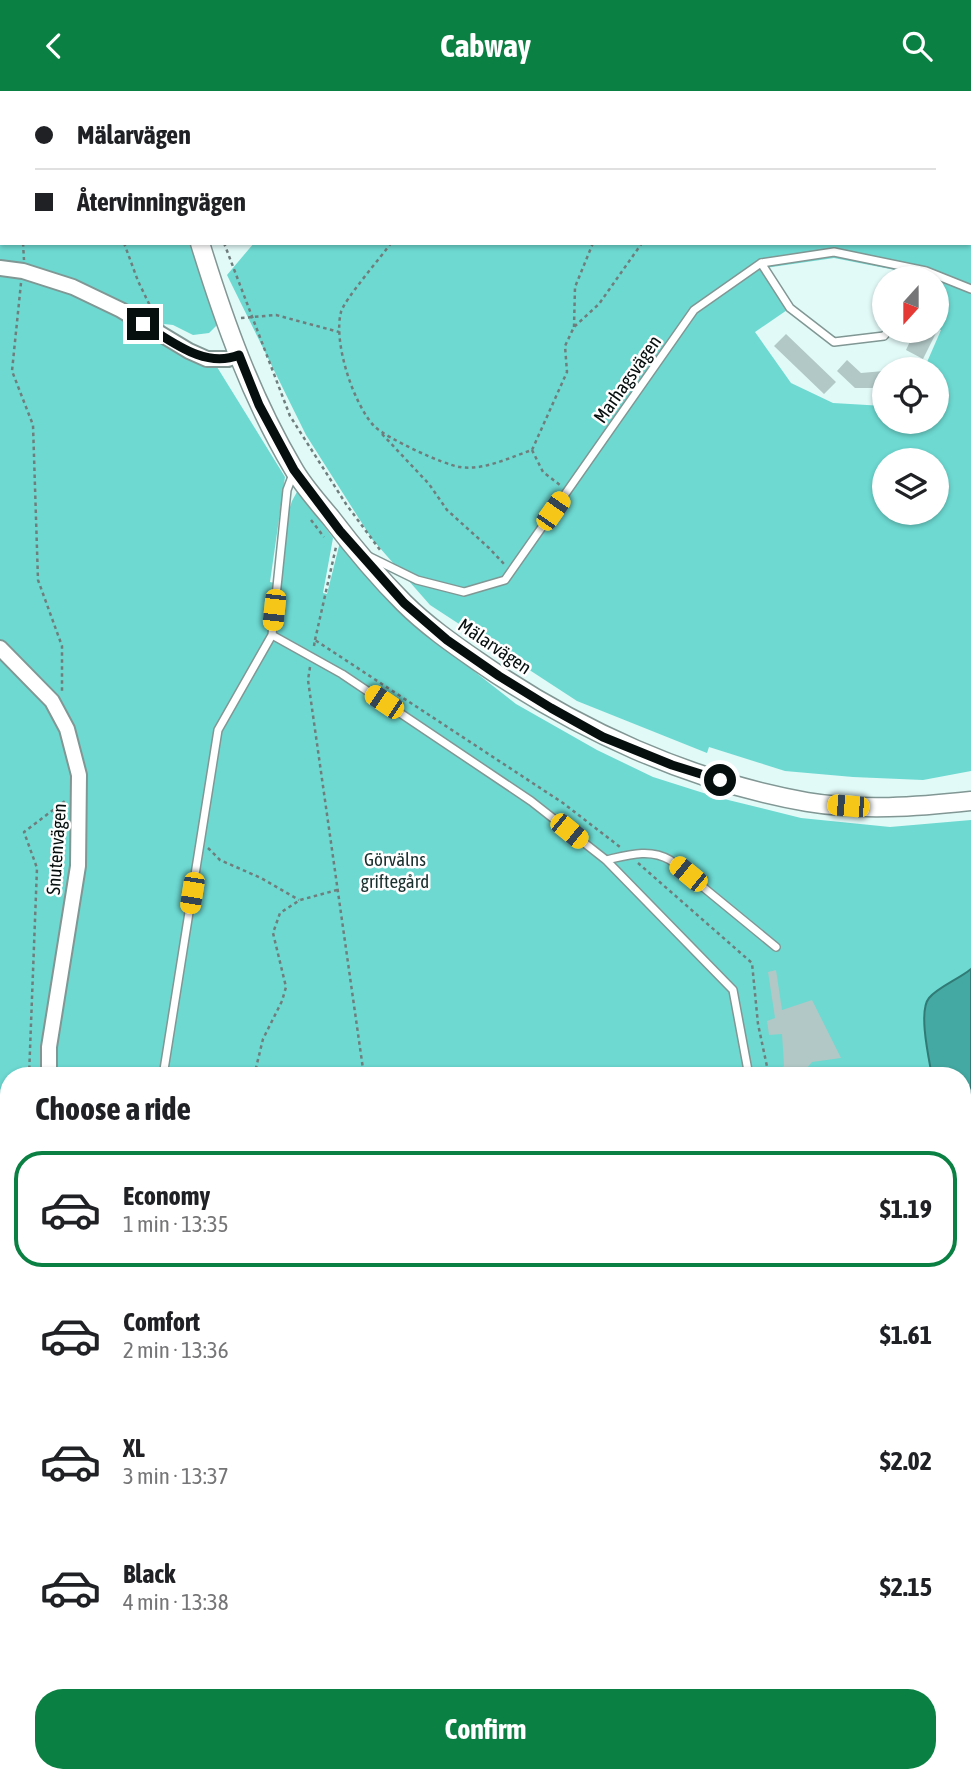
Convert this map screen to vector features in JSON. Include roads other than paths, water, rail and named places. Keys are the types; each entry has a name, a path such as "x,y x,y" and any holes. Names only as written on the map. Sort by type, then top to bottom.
{"street":[{"name":"Mälarvägen","path":"201,245 223,320 259,405 294,470 357,551 404,603 447,640 499,676 603,737 672,765 744,788 809,802 867,808 930,806 971,800"},
{"path":"0,268 23,271 73,287 121,310 189,352 207,359 228,359 239,355"},
{"name":"Snutenvägen","path":"0,648 52,701 66,729 79,775 78,866 49,1047 48,1067"}],"lane":[{"name":"Marhagsvägen","path":"357,551 417,580 464,592 505,580 694,310 761,263 834,252 888,266"},
{"path":"761,263 790,308 834,342 872,337"},
{"name":"Marhagsvägen","path":"949,283 971,289"},
{"path":"164,1067 218,730 272,635 287,490 294,470"},
{"path":"272,635 342,674 531,801 606,860 733,990 747,1067"},
{"path":"606,860 658,853 776,947"}],"park label":[{"name":"Görvälns griftegård","path":"395,870"}]}
